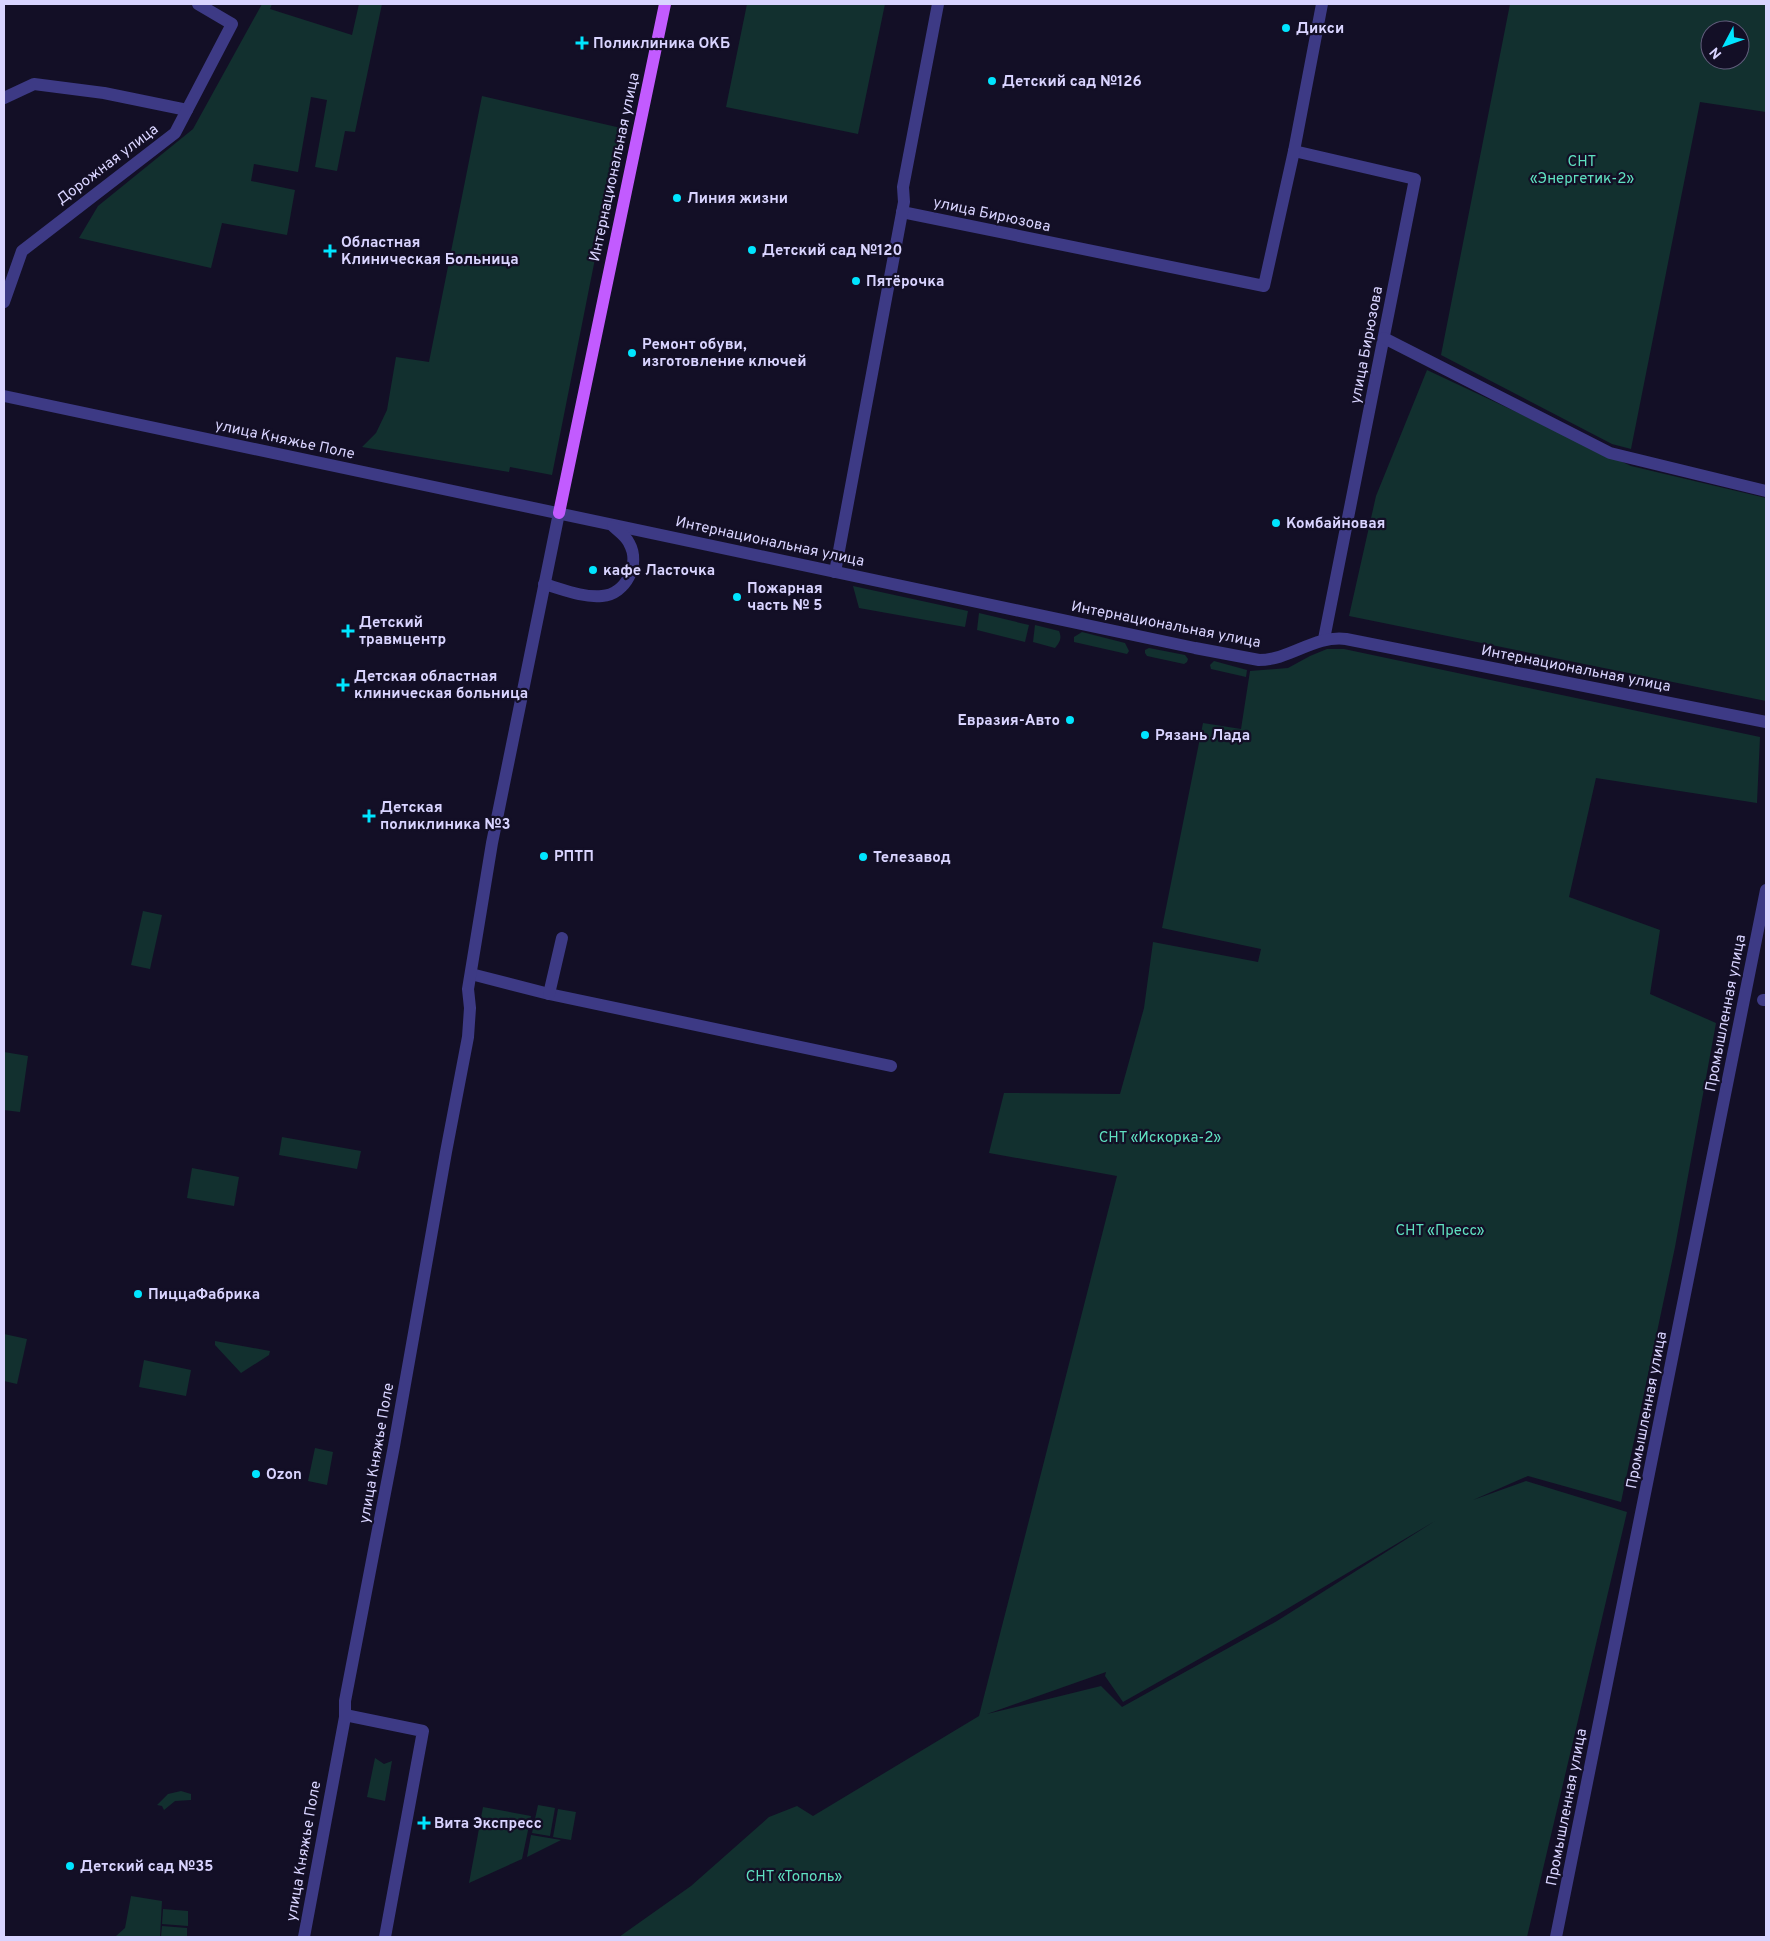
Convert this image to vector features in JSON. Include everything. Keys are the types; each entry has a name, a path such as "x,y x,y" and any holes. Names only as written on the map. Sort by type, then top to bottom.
{"main road":[{"name":"Интернациональная улица","path":"559,514 664,4"}],"street":[{"name":"Дорожная улица","path":"4,302 22,251 175,133 232,24 198,4"},
{"path":"835,572 904,202 903,187 938,4"},
{"name":"улица Бирюзова","path":"902,212 1264,286 1294,151 1322,4"},
{"path":"4,98 34,84 104,93 187,110"},
{"name":"улица Бирюзова","path":"1294,151 1415,179 1324,639"},
{"path":"1384,338 1610,453 1766,491"},
{"name":"улица Княжье Поле","path":"4,396 559,514"},
{"name":"Интернациональная улица","path":"471,974 492,843 559,514 1259,660 1279,658 1324,639 1346,639 1766,722"},
{"path":"544,584 584,594 603,596 623,586 633,568 632,551 630,543 611,525"},
{"path":"632,551 638,543 654,534"},
{"name":"Промышленная улица","path":"1556,1937 1766,890"},
{"path":"549,994 562,938"},
{"path":"471,974 549,994 891,1066"},
{"name":"улица Княжье Поле","path":"304,1937 468,1037 470,1008 468,989 471,974"},
{"path":"345,1715 423,1731 385,1937"}],"green space":[{"path":"262,4 272,4 270,9 352,35 359,4 382,4 355,132 345,131 337,171 315,167 327,100 311,97 298,172 254,164 251,181 295,190 287,235 222,223 211,268 79,238 98,206 193,129"},
{"path":"747,4 885,4 858,134 726,107"},
{"name":"СНТ «Энергетик-2»","path":"1510,4 1766,4 1766,112 1700,102 1631,449 1612,444 1441,355"},
{"path":"482,96 621,128 552,475 510,467 509,472 362,447 376,433 387,410 396,357 429,362"},
{"path":"1427,370 1631,466 1766,498 1766,701 1349,616 1376,496"},
{"path":"853,586 968,611 965,627 859,608"},
{"path":"979,613 1029,625 1025,642 977,630"},
{"path":"1035,625 1059,631 1060,640 1055,648 1033,642"},
{"path":"1082,632 1125,643 1129,651 1127,654 1074,642 1074,637"},
{"path":"1149,648 1185,655 1188,659 1184,664 1147,656 1145,650"},
{"path":"1327,649 1344,649 1760,737 1757,803 1596,778 1569,897 1660,930 1650,994 1716,1023 1675,1247 1621,1502 1528,1476 1473,1500 1526,1481 1627,1512 1527,1937 619,1937 691,1886 769,1817 797,1806 813,1816 979,1716 1117,1176 989,1153 1004,1093 1120,1094 1144,1008 1153,942 1258,962 1261,949 1162,928 1203,723 1241,729 1250,671 1288,668","holes":["1435,1521 1277,1621 1122,1707 1101,1686 987,1714 1106,1672 1105,1676 1123,1702 1275,1616"]},
{"path":"1214,661 1247,670 1246,677 1211,669 1210,665"},
{"path":"143,911 162,915 150,969 131,965"},
{"path":"4,1052 28,1056 20,1112 4,1110"},
{"path":"282,1137 361,1151 357,1169 279,1155"},
{"path":"192,1168 239,1177 234,1206 187,1198"},
{"path":"4,1334 27,1339 17,1384 4,1381"},
{"path":"215,1341 270,1351 269,1355 241,1373 215,1345"},
{"path":"144,1360 191,1370 186,1396 139,1387"},
{"path":"315,1448 333,1452 327,1485 308,1481"},
{"path":"375,1758 384,1764 392,1761 385,1801 367,1797"},
{"path":"181,1791 191,1794 191,1800 175,1801 164,1810 162,1806 157,1805 168,1794"},
{"path":"538,1805 555,1808 550,1836 532,1833"},
{"path":"483,1807 531,1816 522,1859 469,1883"},
{"path":"558,1809 576,1812 571,1840 553,1837"},
{"path":"531,1835 561,1840 527,1857"},
{"path":"131,1896 162,1901 160,1937 116,1936 125,1928"},
{"path":"163,1909 188,1911 188,1926 162,1924"},
{"path":"162,1926 187,1928 187,1937 161,1937"}],"place":[{"name":"Дикси","path":"1286,28"},
{"name":"Поликлиника ОКБ","path":"582,43"},
{"name":"Детский сад №126","path":"992,81"},
{"name":"Линия жизни","path":"677,198"},
{"name":"Детский сад №120","path":"752,250"},
{"name":"Областная Клиническая Больница","path":"330,251"},
{"name":"Пятёрочка","path":"856,281"},
{"name":"Ремонт обуви, изготовление ключей","path":"632,353"},
{"name":"Комбайновая","path":"1276,523"},
{"name":"кафе Ласточка","path":"593,570"},
{"name":"Пожарная часть № 5","path":"737,597"},
{"name":"Детский травмцентр","path":"348,631"},
{"name":"Детская областная клиническая больница","path":"343,685"},
{"name":"Евразия-Авто","path":"1070,720"},
{"name":"Рязань Лада","path":"1145,735"},
{"name":"Детская поликлиника №3","path":"369,816"},
{"name":"РПТП","path":"544,856"},
{"name":"Телезавод","path":"863,857"},
{"name":"ПиццаФабрика","path":"138,1294"},
{"name":"Ozon","path":"256,1474"},
{"name":"Вита Экспресс","path":"424,1823"},
{"name":"Детский сад №35","path":"70,1866"}],"park label":[{"name":"СНТ «Искорка-2»","path":"1160,1137"},
{"name":"СНТ «Пресс»","path":"1440,1230"},
{"name":"СНТ «Тополь»","path":"794,1876"}]}
